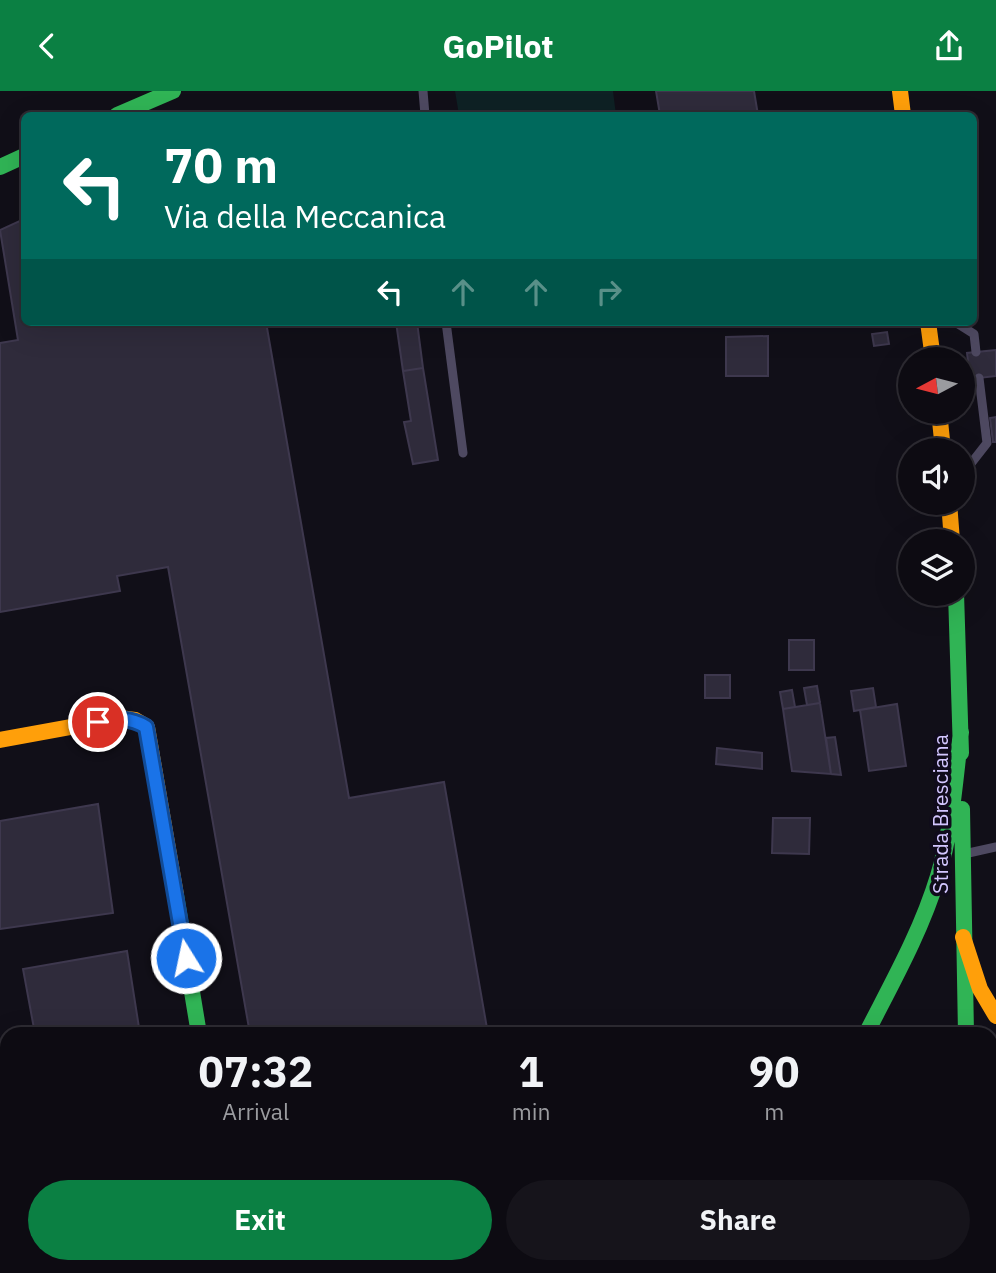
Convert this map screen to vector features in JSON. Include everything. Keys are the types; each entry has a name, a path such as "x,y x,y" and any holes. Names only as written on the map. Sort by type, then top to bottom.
{"main road":[{"path":"124,112 173,91"},
{"path":"900,91 903,112"},
{"path":"0,167 21,157"},
{"path":"929,326 932,347"},
{"name":"Strada Bresciana","path":"956,606 966,1027"},
{"path":"0,740 120,718 135,720 146,727 198,1027"},
{"path":"870,1027 914,938 939,874 951,813 961,732"},
{"path":"963,937 984,997 996,1016"}],"lane":[{"path":"423,91 425,112"},
{"path":"447,326 463,453"},
{"path":"961,326 974,334 976,352"},
{"path":"975,458 987,443 979,378"},
{"path":"962,854 996,846"}],"green space":[{"path":"455,91 613,91 616,112 458,112"}],"building":[{"path":"656,91 754,91 758,112 660,112"},
{"path":"21,220 21,326 267,326 349,798 444,782 487,1027 249,1027 168,567 117,576 120,591 0,612 0,343 18,340 0,230"},
{"path":"397,326 418,326 423,368 403,371"},
{"path":"887,332 889,344 874,346 872,334"},
{"path":"768,336 768,376 726,376 726,337"},
{"path":"996,350 996,376 975,378 975,352"},
{"path":"423,368 438,460 413,464 404,422 411,421 403,371"},
{"path":"996,417 996,442 993,442 990,418"},
{"path":"789,640 814,640 814,670 789,670"},
{"path":"705,675 730,675 730,698 705,698"},
{"path":"817,686 820,703 807,705 804,688"},
{"path":"873,688 876,707 854,711 851,691"},
{"path":"792,690 795,707 783,709 780,692"},
{"path":"820,703 831,774 792,771 783,709"},
{"path":"897,704 906,766 869,771 860,710"},
{"path":"835,737 841,775 831,774 826,738"},
{"path":"717,748 762,753 762,769 716,764"},
{"path":"98,804 113,913 0,929 0,821"},
{"path":"773,818 810,818 809,854 772,853"},
{"path":"127,951 139,1027 34,1027 23,969"}],"traffic: fast":[{"path":"124,112 173,91"},
{"path":"0,167 21,157"},
{"path":"956,606 961,753"},
{"path":"870,1027 915,937 938,876 950,823 961,732"},
{"path":"962,809 966,1027"},
{"path":"176,895 198,1027"}],"traffic: slow":[{"path":"900,91 903,112"},
{"path":"929,326 931,347"},
{"path":"940,424 942,438"},
{"path":"950,515 951,529"},
{"path":"0,740 120,718 135,720 147,727 176,895"},
{"path":"963,937 980,989 996,1016"}],"route":[{"path":"98,722 120,718 135,720 146,727 186,958"}]}
